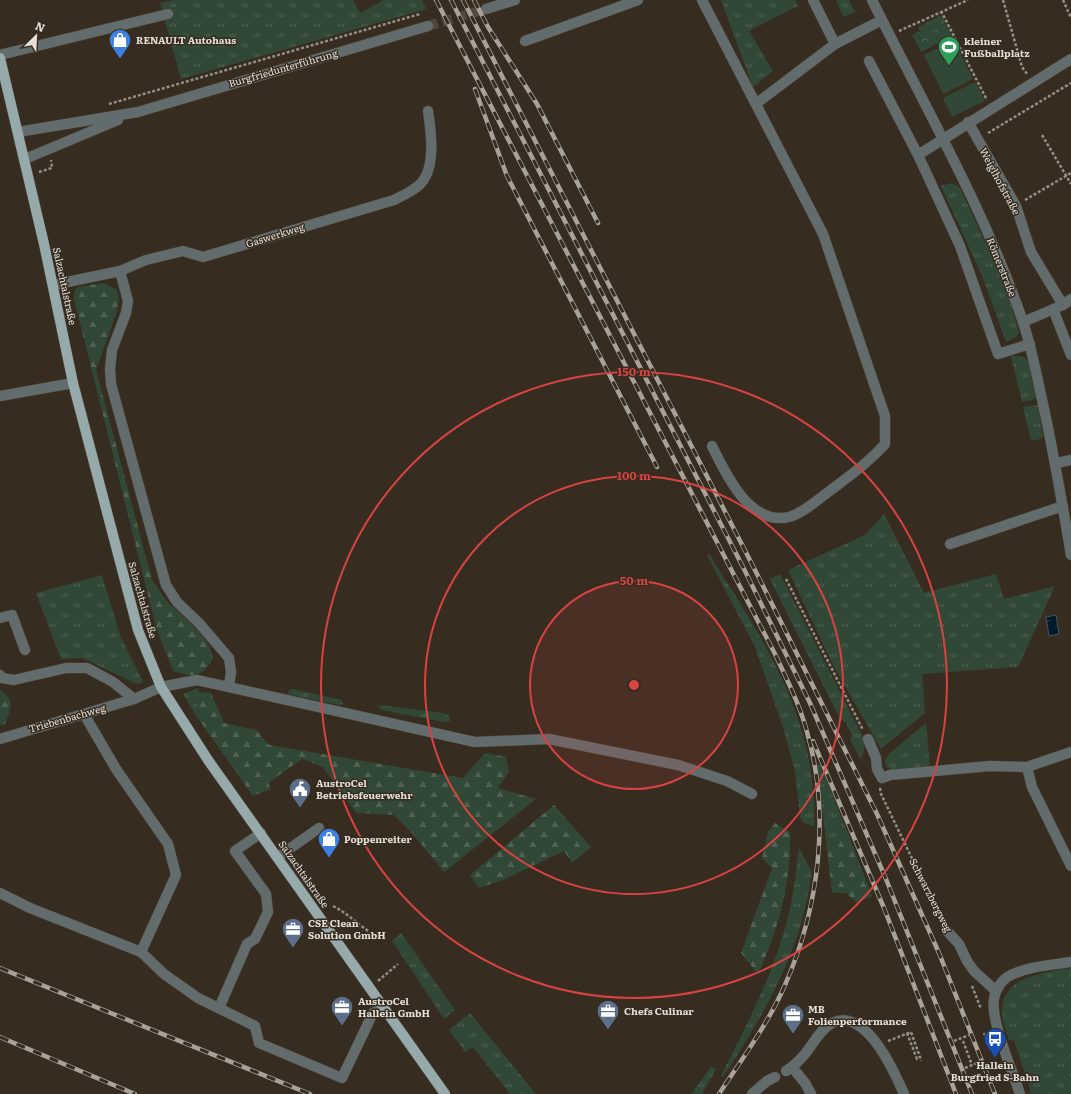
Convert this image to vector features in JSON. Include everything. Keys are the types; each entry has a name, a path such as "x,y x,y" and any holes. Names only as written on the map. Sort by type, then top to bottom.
{"main road":[{"name":"Salzachtalstraße","path":"0,58 25,159 73,383 138,630 161,687 208,760 278,856 374,996 444,1094"}],"street":[{"path":"486,9 515,0"},
{"path":"525,41 638,0"},
{"path":"702,0 824,234 885,416 885,444 870,461 806,508 789,517 771,517 758,511 742,498 731,484 712,446"},
{"path":"813,0 835,44"},
{"name":"Römerstraße","path":"873,0 972,196 998,254 1023,322 1030,344 1057,463 1071,555"},
{"path":"0,55 168,14"},
{"path":"757,103 835,44 882,20"},
{"name":"Burgfriedunterführung","path":"25,159 138,112 428,26"},
{"path":"918,155 943,141 968,122 1071,59"},
{"path":"869,61 918,155 960,246 998,354 1030,344"},
{"name":"Gaswerkweg","path":"53,285 120,270 146,260 183,251 203,257 394,200 419,186 426,176 431,158 431,131 428,111"},
{"name":"Burgfriedunterführung","path":"18,132 138,112"},
{"name":"Weiglhofstraße","path":"968,122 1016,206 1031,252 1067,302"},
{"path":"120,270 128,301 126,313 112,350 110,369 112,384 166,585 177,602 199,623 229,658 231,672 229,686"},
{"path":"1023,322 1067,302"},
{"path":"1053,309 1071,355"},
{"path":"0,396 73,383"},
{"path":"1057,463 1071,460"},
{"path":"950,544 1063,506"},
{"path":"0,618 12,615 25,650"},
{"path":"0,675 2,678 14,680 66,668 87,668 113,682 134,699"},
{"name":"Triebenbachweg","path":"0,739 134,699 161,687 197,680 475,742 549,739 678,765 727,781 752,794"},
{"path":"84,714 116,769 168,844 176,875 141,952"},
{"path":"868,738 876,758 877,769 882,778 890,775 990,766 1027,767 1071,752"},
{"path":"1027,767 1032,787 1071,866"},
{"path":"278,856 319,828"},
{"path":"219,1008 247,944 255,939 268,912 266,894 235,851 261,833"},
{"path":"0,893 30,908 141,952 164,974 198,998 255,1026 259,1043 342,1078 374,1013 382,1007"},
{"name":"Schwarzbergweg","path":"947,931 959,944 967,961 974,971 996,991"},
{"path":"1020,1094 997,1025 994,1011 996,991 1001,983 1010,975 1023,971 1071,962"},
{"path":"811,1094 805,1083 789,1069 804,1055 822,1032 832,1023 844,1021 858,1025 867,1031 878,1045 904,1094"},
{"path":"752,1094 767,1081 775,1077"}],"path":[{"path":"890,35 968,0"},
{"path":"1003,0 1022,66 1032,83"},
{"path":"1063,0 1071,18"},
{"path":"941,12 991,108"},
{"path":"136,96 420,14"},
{"path":"978,139 1071,83"},
{"path":"1042,135 1071,184"},
{"path":"1016,206 1071,173"},
{"path":"786,579 868,738"},
{"name":"Schwarzbergweg","path":"882,778 880,787 881,794 947,931"},
{"path":"333,906 346,913 371,935 382,939"},
{"path":"374,996 382,988 378,980 398,964"},
{"path":"878,1045 911,1032 920,1057"},
{"path":"908,1033 917,1059 920,1058 922,1061"},
{"path":"954,1041 969,1035"},
{"path":"963,1041 972,1065"},
{"path":"965,1068 979,1062"}],"green space":[{"path":"174,0 353,0 360,13 384,0 422,0 426,9 181,79 160,3"},
{"path":"721,0 795,0 798,6 749,31 773,71 753,87"},
{"path":"836,0 849,0 855,12 843,17"},
{"path":"941,15 952,36 921,52 912,35 920,31 918,27"},
{"name":"kleiner Fußballplatz","path":"954,40 973,79 943,94 924,55"},
{"path":"975,82 985,101 952,117 943,98"},
{"path":"952,183 960,188 993,259 1008,296 1019,333 1015,338 1006,342 983,278 941,186"},
{"path":"104,283 117,290 119,300 116,314 96,370 152,580 167,601 202,635 211,650 213,659 205,670 196,675 186,675 173,671 156,627 74,299 75,290 78,287"},
{"path":"1011,356 1022,356 1028,361 1036,397 1032,400 1022,402"},
{"path":"1038,405 1043,436 1040,439 1031,441 1023,407"},
{"path":"884,514 924,593 996,574 1004,599 1055,586 1018,667 922,674 925,713 881,749 834,667 788,570 865,535"},
{"path":"709,554 767,650 784,683 797,716 807,751 813,788 814,827 803,822 800,817 795,771 783,727 755,647 707,555"},
{"path":"780,574 866,743 861,759 850,740 852,735 846,723 840,719 770,579"},
{"path":"102,575 120,635 143,682 137,684 82,658 61,659 36,593"},
{"path":"198,688 199,692 197,717 183,694"},
{"path":"293,689 341,700 344,704 340,705 290,695 288,693 289,690"},
{"path":"0,690 8,698 11,705 5,724 0,725"},
{"path":"199,692 211,693 224,723 256,730 269,745 463,778 485,753 506,757 509,772 498,788 536,799 444,872 412,833 394,815 356,813 323,767 302,759 268,783 271,789 253,796 197,717"},
{"path":"380,705 443,713 448,715 450,721 444,722 382,710 379,708"},
{"path":"926,723 930,766 893,771 886,766 885,760 891,752"},
{"path":"820,764 849,836 826,840 817,766"},
{"path":"554,805 591,847 572,863 564,851 503,880 479,888 470,875"},
{"path":"775,823 790,832 789,869 782,905 772,941 758,974 741,953 772,868 762,858 768,832"},
{"path":"849,836 872,896 857,903 846,893 832,893 826,840"},
{"path":"799,848 812,872 800,928 780,980 754,1029 723,1077 721,1076 767,981 781,941 791,903"},
{"path":"401,933 455,1010 444,1019 392,941"},
{"path":"1071,968 1071,1094 1028,1094 1031,1092 1014,1040 1009,1040 1003,1020 1002,1008 1005,997 1010,989 1018,982 1050,971"},
{"path":"470,1013 536,1094 510,1094 473,1047 465,1052 449,1030"},
{"path":"711,1067 716,1069 702,1094 691,1094"}],"water":[{"path":"1056,615 1059,634 1049,636 1046,617"}],"tunnel":[{"path":"428,26 486,9"}],"railway":[{"path":"436,0 775,654 797,702 807,732 814,763 820,828 818,860 806,925 797,955 771,1014 719,1094"},
{"path":"451,0 744,569 810,703 886,879 972,1094"},
{"path":"463,0 756,572 877,814 939,953 995,1094"},
{"path":"474,0 488,27 537,104 598,223"},
{"path":"475,89 507,176 657,467"},
{"path":"813,741 884,908 956,1094"},
{"path":"0,968 310,1094"},
{"path":"0,1037 135,1094"}],"place":[{"name":"RENAULT Autohaus","path":"120,60"},
{"name":"kleiner Fußballplatz","path":"949,66"},
{"name":"AustroCel Betriebsfeuerwehr","path":"300,808"},
{"name":"Poppenreiter","path":"329,858"},
{"name":"CSE Clean Solution GmbH","path":"293,948"},
{"name":"AustroCel Hallein GmbH","path":"342,1026"},
{"name":"Chefs Culinar","path":"608,1030"},
{"name":"MB Folienperformance","path":"793,1034"},
{"name":"Hallein Burgfried S-Bahn","path":"995,1058"}]}
